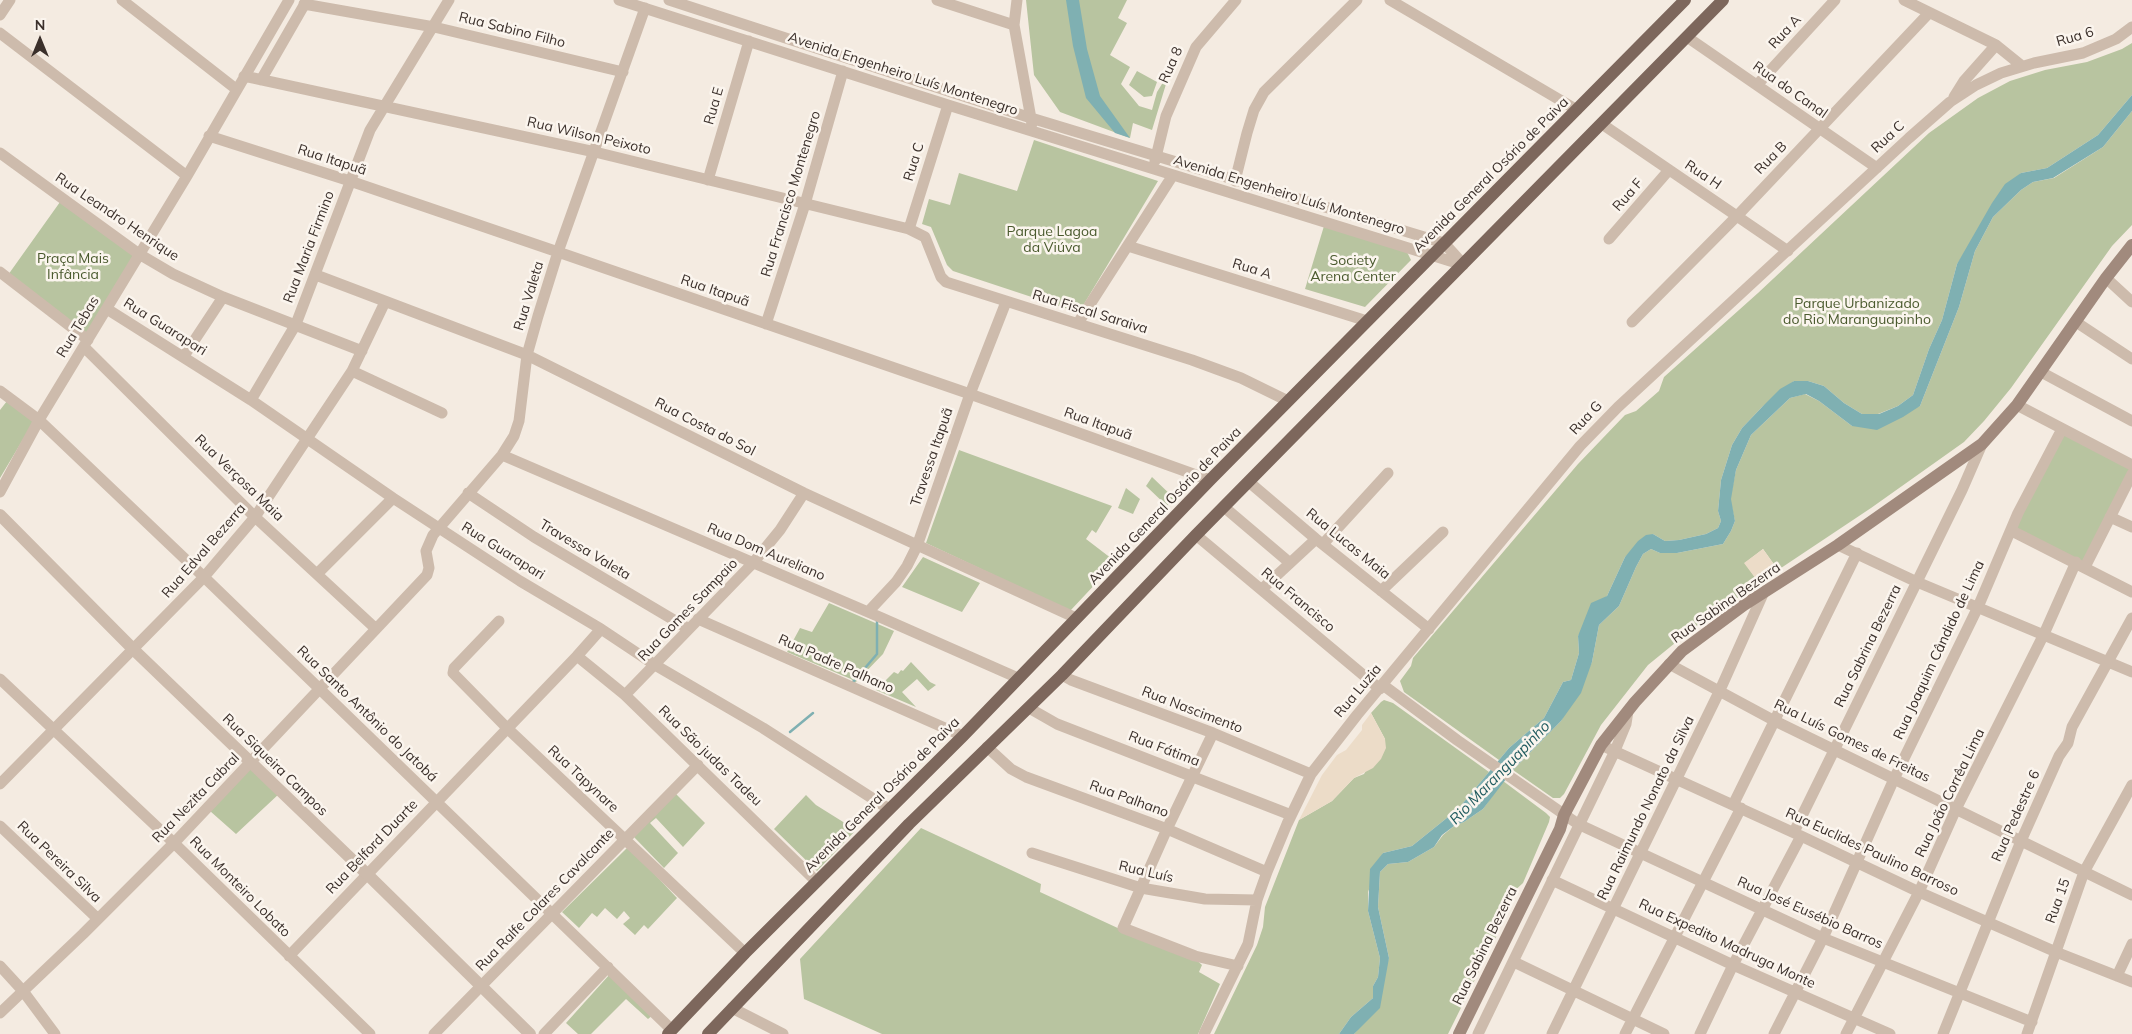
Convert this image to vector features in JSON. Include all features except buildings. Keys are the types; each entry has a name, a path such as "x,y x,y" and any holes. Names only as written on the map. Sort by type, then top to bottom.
{"main road":[{"name":"Avenida General Osório de Paiva","path":"670,1032 745,953 963,736 1210,480 1685,0"},
{"path":"708,1034 909,824 1062,675 1248,482 1687,37 1718,1"},
{"name":"Rua Sabina Bezerra","path":"1458,1034 1560,829 1564,815 1601,746 1628,711 1682,651 1744,605 1838,544 1982,444 2018,405 2106,278 2132,245"}],"street":[{"path":"0,14 10,0"},
{"path":"122,0 236,89"},
{"name":"Rua Maria Firmino","path":"251,400 296,324 363,146 384,106 449,0"},
{"name":"Avenida Engenheiro Luís Montenegro","path":"619,0 1033,132 1463,265"},
{"name":"Avenida Engenheiro Luís Montenegro","path":"669,0 705,6 827,52 1031,118 1444,243"},
{"path":"936,0 1014,26"},
{"path":"1017,0 1014,26 1033,132"},
{"path":"1235,181 1250,125 1264,92 1357,0"},
{"path":"1390,0 1577,110"},
{"name":"Rua A","path":"1757,85 1835,0"},
{"path":"1904,0 1996,45 2022,66"},
{"name":"Rua Tebas","path":"0,492 40,420 186,176 285,1"},
{"name":"Rua 8","path":"1152,169 1166,116 1196,47 1231,1"},
{"path":"244,76 260,80 305,2"},
{"name":"Rua Sabino Filho","path":"305,2 434,27 623,72"},
{"name":"Rua Valeta","path":"427,575 426,551 438,528 502,454 514,436 519,421 527,355 558,252 646,8"},
{"name":"Rua B","path":"1632,322 1737,216 1929,13"},
{"name":"Rua 6","path":"2022,66 2083,53 2116,39 2132,27"},
{"path":"0,33 186,176"},
{"name":"Rua do Canal","path":"1687,37 1877,168"},
{"name":"Rua E","path":"708,180 749,41"},
{"path":"1950,102 1964,81 1996,45"},
{"path":"823,65 827,52"},
{"name":"Rua C","path":"1788,251 1950,102 1976,85 2001,73 2022,66"},
{"name":"Rua Francisco Montenegro","path":"766,324 805,204 842,71"},
{"name":"Rua Wilson Peixoto","path":"260,80 595,152 909,229"},
{"name":"Rua C","path":"909,229 948,105"},
{"name":"Rua H","path":"1602,124 1788,251"},
{"name":"Rua Itapuã","path":"209,136 350,181 558,252 970,394 1210,480"},
{"name":"Rua Leandro Henrique","path":"0,153 139,254 173,274 223,297 362,351"},
{"name":"Rua F","path":"1609,239 1669,170"},
{"path":"1078,323 1173,175"},
{"name":"Rua Fiscal Saraiva","path":"909,229 925,236 943,280 1241,378 1288,401"},
{"path":"1444,243 1463,265"},
{"name":"Rua A","path":"1128,246 1367,321"},
{"name":"Rua G","path":"1429,628 1580,446 1618,407 1788,251"},
{"name":"Rua Verçosa Maia","path":"0,272 86,344 255,517 318,573 375,628"},
{"name":"Rua Costa do Sol","path":"316,275 527,355 804,494 1076,618"},
{"path":"2106,278 2132,302"},
{"path":"184,356 223,297"},
{"name":"Rua Edval Bezerra","path":"0,784 204,577 255,517 352,371 385,302"},
{"name":"Travessa Itapuã","path":"868,612 896,582 917,546 970,394 1006,302"},
{"name":"Rua Guarapari","path":"107,308 251,400 393,498 520,581 763,728 889,809"},
{"path":"2076,322 2132,358"},
{"path":"352,371 442,413"},
{"path":"2041,372 2132,421"},
{"name":"Rua Santo Antônio do Jatobá","path":"0,391 40,420 320,688 435,802 552,912 670,1032"},
{"path":"2018,405 2132,465"},
{"name":"Rua Joaquim Cândido de Lima","path":"1774,1034 1823,938 1894,779 1978,607 2012,531 2018,513 2062,429"},
{"name":"Rua Sabrina Bezerra","path":"1700,1034 1733,965 1762,911 1834,749 1962,490 1982,444"},
{"name":"Rua Dom Aureliano","path":"502,454 1018,678"},
{"path":"1262,589 1290,563 1320,542 1388,473"},
{"name":"Rua João Corrêa Lima","path":"1846,1034 1919,892 1956,809 2044,634 2132,474"},
{"name":"Rua Lucas Maia","path":"1248,482 1429,628"},
{"name":"Travessa Valeta","path":"468,493 534,537 689,629"},
{"name":"Rua Gomes Sampaio","path":"625,696 753,563 780,530 804,494"},
{"path":"318,573 393,498"},
{"path":"1224,507 1290,563"},
{"name":"Rua Siqueira Campos","path":"0,515 134,650 530,1034"},
{"path":"2110,517 2132,527"},
{"path":"2012,531 2132,592"},
{"path":"1381,591 1442,532"},
{"name":"Rua Francisco","path":"1196,536 1382,687 1535,796 1578,824"},
{"path":"1838,544 1916,582 2132,672"},
{"path":"1625,1034 1676,937 1737,807 1773,720 1857,553"},
{"name":"Rua Nezita Cabral","path":"0,1013 174,843 427,575"},
{"name":"Rua Raimundo Nonato da Silva","path":"1552,1034 1639,853 1677,780 1763,594"},
{"name":"Rua Pedestre 6","path":"1943,1034 2021,841 2059,756 2068,743 2072,727 2132,618"},
{"name":"Rua Padre Palhano","path":"698,619 963,736"},
{"name":"Rua Tapynare","path":"499,621 452,671 508,728 745,953"},
{"name":"Rua Luzia","path":"1311,774 1429,628"},
{"name":"Rua Belford Duarte","path":"289,956 601,629"},
{"name":"Rua São judas Tadeu","path":"577,656 625,696 817,882"},
{"name":"Rua Luís Gomes de Freitas","path":"1669,664 1773,720 2132,895"},
{"name":"Rua Nascimento","path":"1062,675 1213,733 1311,774"},
{"name":"Rua Monteiro Lobato","path":"0,679 174,843 370,1034"},
{"name":"Rua Fátima","path":"1029,708 1056,724 1291,815"},
{"path":"1478,1034 1614,753 1626,724 1628,711"},
{"path":"1213,733 1167,829 1123,928 1195,956 1238,966"},
{"name":"Rua Euclides Paulino Barroso","path":"1601,746 1797,834 1919,892 2056,952 2132,982"},
{"name":"Rua Palhano","path":"987,747 1010,769 1026,777 1167,829 1267,872"},
{"name":"Rua Ralfe Colares Cavalcante","path":"434,1034 698,765"},
{"path":"1204,1034 1248,944 1258,900 1267,872 1311,774"},
{"name":"Rua 15","path":"2027,1034 2084,872 2130,792"},
{"name":"Rua José Eusébio Barros","path":"1578,824 1823,938 2032,1022"},
{"name":"Rua Pereira Silva","path":"0,826 98,919"},
{"name":"Rua Luís","path":"1032,853 1141,888 1205,899 1258,900"},
{"name":"Rua Expedito Madruga Monte","path":"1552,880 1733,965 1890,1034"},
{"path":"2117,976 2132,944"},
{"path":"1514,962 1664,1034"},
{"path":"0,966 23,991 55,1034"},
{"path":"544,1034 608,967"},
{"path":"732,1008 783,1034"}],"green space":[{"path":"1026,0 1127,0 1118,18 1127,23 1110,55 1130,67 1121,84 1139,106 1152,110 1157,92 1170,71 1152,130 1133,123 1130,138 1060,112 1034,75"},
{"name":"Parque Urbanizado do Rio Maranguapinho","path":"2132,43 2132,95 2098,135 2047,168 2021,173 1957,264 1942,320 1929,349 1913,395 1898,406 1878,414 1862,414 1844,403 1824,386 1808,381 1794,381 1762,407 1742,428 1732,445 1721,480 1718,511 1721,521 1718,528 1706,534 1679,540 1665,541 1653,534 1625,557 1607,596 1578,636 1579,653 1571,680 1563,682 1544,718 1509,748 1499,760 1404,692 1400,681 1411,666 1413,658 1578,464 1625,415 1636,411 1659,391 1664,377 1758,293 1929,133 1978,98 2010,81 2045,70 2087,62 2122,49"},
{"path":"1137,71 1157,82 1152,96 1144,97 1129,85"},
{"name":"Parque Urbanizado do Rio Maranguapinho","path":"2132,111 2132,225 2112,246 2011,388 1984,421 1964,442 1871,508 1778,570 1763,549 1745,563 1759,583 1691,630 1648,665 1601,725 1564,794 1560,798 1553,798 1513,770 1561,721 1592,662 1599,625 1619,606 1643,554 1651,549 1660,553 1677,553 1723,544 1735,521 1730,499 1736,470 1751,435 1790,398 1805,394 1819,401 1852,426 1920,406 1959,307 1975,251 1993,217 2021,190 2033,182 2054,178 2103,147"},
{"name":"Parque Lagoa da Viúva","path":"1034,140 1158,181 1081,309 1077,312 953,271 947,265 931,227 922,224 929,199 950,205 959,173 1017,191"},
{"name":"Praça Mais Infância","path":"60,202 134,255 86,336 8,275"},
{"name":"Society Arena Center","path":"1324,226 1407,252 1411,260 1365,307 1305,289"},
{"path":"7,401 34,421 0,478 0,410"},
{"path":"2062,434 2132,469 2084,563 2015,529"},
{"path":"959,450 1112,506 1096,533 1092,530 1086,539 1116,562 1070,611 926,543"},
{"path":"1152,477 1174,498 1167,506 1146,486"},
{"path":"1126,488 1140,499 1133,514 1118,508"},
{"path":"923,557 980,583 962,612 902,587"},
{"path":"829,603 894,631 883,654 855,683 851,679 787,652 800,628 812,632"},
{"path":"911,662 930,682 936,685 928,691 917,679 902,692 916,707 876,690 894,672 898,674"},
{"path":"1384,700 1393,703 1489,772 1458,809 1412,846 1383,853 1368,892 1368,911 1380,958 1378,977 1373,986 1373,998 1351,1017 1339,1034 1214,1034 1257,945 1263,927 1265,907 1299,820 1332,801 1354,778 1364,774 1385,739 1371,713"},
{"path":"251,767 280,793 236,834 210,811"},
{"path":"1503,781 1546,813 1550,817 1549,822 1523,883 1511,894 1500,914 1499,931 1448,1034 1354,1034 1364,1022 1389,958 1378,907 1380,872 1388,864 1408,862 1434,847 1443,835 1454,826 1464,822 1483,809"},
{"path":"676,794 705,823 683,847 656,818 650,823 678,853 664,868 633,836"},
{"path":"806,795 816,805 856,830 817,871 774,829"},
{"path":"921,828 1041,884 1040,892 1122,930 1192,956 1202,965 1199,972 1220,984 1198,1034 882,1034 804,999 800,959"},
{"path":"627,848 632,850 677,898 648,929 644,925 635,935 623,924 630,918 624,911 617,919 605,908 597,917 592,913 579,928 562,912"},
{"path":"610,974 653,1015 648,1019 626,999 591,1034 578,1034 566,1023"}],"shaded area":[{"path":"1763,549 1778,570 1759,583 1744,563"},
{"path":"1371,713 1385,739 1386,748 1381,759 1373,768 1354,778 1332,801 1299,820 1322,775 1337,755 1346,750 1362,730 1362,725"}],"water":[{"path":"1066,0 1079,0 1087,49 1100,96 1130,138 1115,133 1086,98 1073,46"},
{"name":"Rio Maranguapinho","path":"2132,95 2132,111 2103,147 2053,178 2033,182 2021,190 1993,217 1975,251 1959,307 1920,406 1877,430 1852,426 1819,401 1806,394 1790,398 1751,435 1736,470 1731,499 1735,521 1723,544 1677,553 1660,553 1651,549 1643,554 1619,606 1599,625 1592,662 1581,693 1561,721 1513,770 1483,809 1442,835 1434,847 1408,862 1388,864 1380,872 1378,907 1389,958 1380,1008 1354,1034 1339,1034 1351,1017 1373,998 1373,986 1378,977 1380,958 1368,911 1370,869 1383,853 1412,846 1458,809 1509,748 1544,718 1563,682 1571,680 1579,653 1578,636 1591,603 1607,596 1625,557 1638,541 1646,535 1653,534 1665,541 1679,540 1706,534 1718,528 1721,521 1718,511 1721,480 1732,445 1742,428 1762,407 1780,389 1794,381 1808,381 1824,386 1844,403 1862,414 1879,414 1898,406 1913,395 1929,349 1942,320 1957,264 2005,184 2021,173 2047,168 2098,135"}],"waterway":[{"path":"853,682 877,654 877,620"},
{"path":"790,732 813,713"}]}
